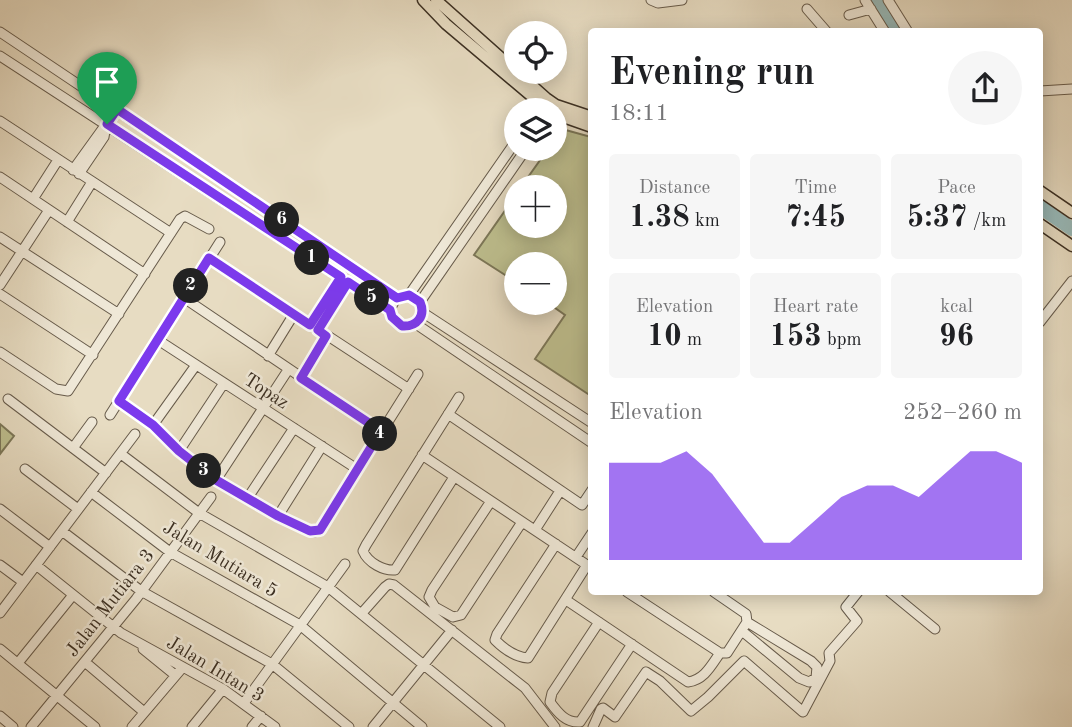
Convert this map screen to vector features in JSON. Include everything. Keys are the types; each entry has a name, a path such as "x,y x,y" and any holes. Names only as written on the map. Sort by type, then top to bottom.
{"main road":[{"path":"423,0 446,24 536,98"},
{"path":"436,0 538,98"},
{"path":"567,112 588,116"},
{"path":"567,116 588,125"},
{"path":"1043,193 1072,213"},
{"path":"1043,226 1072,246"}],"street":[{"path":"650,0 658,3 682,0"},
{"path":"888,0 906,28"},
{"path":"849,15 868,4 883,28"},
{"path":"807,9 824,28"},
{"path":"0,32 397,298"},
{"path":"0,56 345,279 390,310 392,317 402,326 416,324 588,440"},
{"path":"1043,91 1072,89"},
{"path":"76,172 117,109"},
{"path":"0,121 171,233"},
{"path":"33,199 58,160"},
{"path":"390,310 397,298 409,295 504,160"},
{"path":"416,324 421,307 518,161"},
{"path":"0,177 145,274"},
{"path":"67,222 92,182"},
{"path":"0,285 49,210"},
{"path":"466,214 477,221"},
{"path":"0,352 63,391 71,389 171,233 185,216 209,229"},
{"path":"0,237 119,314"},
{"path":"110,415 220,242"},
{"path":"209,258 409,389"},
{"path":"314,327 345,279"},
{"path":"1043,317 1072,281"},
{"path":"0,293 93,355"},
{"path":"409,295 421,307 588,420"},
{"path":"184,298 381,431"},
{"path":"268,356 294,314"},
{"path":"301,378 326,336"},
{"name":"Topaz","path":"158,340 357,469"},
{"path":"153,425 196,365"},
{"path":"216,480 288,370"},
{"path":"119,401 153,425 179,451 216,480 310,531 320,530 418,374"},
{"path":"179,451 224,383"},
{"path":"521,396 531,383"},
{"path":"454,477 395,570 387,571 366,558 363,551 366,545 459,397"},
{"path":"8,398 106,473"},
{"path":"448,414 582,505 588,496"},
{"path":"73,448 92,422"},
{"path":"247,499 294,428"},
{"path":"0,613 135,434"},
{"path":"278,516 322,446"},
{"path":"121,454 199,513 328,587 500,727"},
{"path":"422,455 588,565"},
{"path":"25,469 78,509"},
{"path":"535,530 560,491"},
{"name":"Jalan Mutiara 5","path":"92,492 170,552 300,625 422,727"},
{"name":"Jalan Mutiara 3","path":"31,727 113,627 211,497"},
{"path":"491,501 432,590 429,597 435,607 453,617 461,615 522,522"},
{"path":"0,509 50,547"},
{"path":"62,531 141,591 272,664 349,727"},
{"path":"576,557 588,539"},
{"path":"555,544 496,634 495,640 519,657 528,658 588,567"},
{"path":"244,703 345,564"},
{"path":"0,565 23,582"},
{"path":"36,565 113,627 138,642 175,675"},
{"path":"362,613 389,584 525,688 555,727"},
{"path":"18,663 73,595"},
{"path":"632,595 720,653 727,653 745,627 746,614 718,595"},
{"path":"593,727 601,709 615,717 646,672 660,681 691,711 702,704 744,661 803,712 830,661 829,653 857,621 846,607 856,595"},
{"path":"894,595 935,629"},
{"path":"566,600 688,681 697,681 720,653"},
{"path":"599,622 552,693 550,702 558,713 572,723 580,723 632,644"},
{"path":"745,627 811,661 817,667 816,678 809,682 799,678 745,627"},
{"path":"373,727 452,630"},
{"name":"Jalan Intan 3","path":"138,642 244,703 275,727"},
{"path":"0,649 95,727"},
{"path":"85,662 144,712"},
{"path":"133,727 183,667"},
{"path":"192,727 223,690"},
{"path":"252,727 261,716"},
{"path":"1,720 13,727"}],"green space":[{"path":"567,130 588,136 588,394 535,359 567,315 567,252 504,252 504,274 474,255 504,212 504,238 567,238 567,175 530,175 539,161 567,161"},
{"path":"0,424 14,436 0,454"}],"waterway":[{"path":"877,0 894,28"},
{"path":"1043,209 1072,229"}],"route":[{"path":"117,109 397,298 409,295 420,302 422,312 416,324 402,326 396,323 390,310 348,282 318,330 326,336 301,378 381,431 320,530 310,531 278,516 216,480 179,451 153,425 119,401 209,258 310,325 341,277 107,124 117,109"}]}
